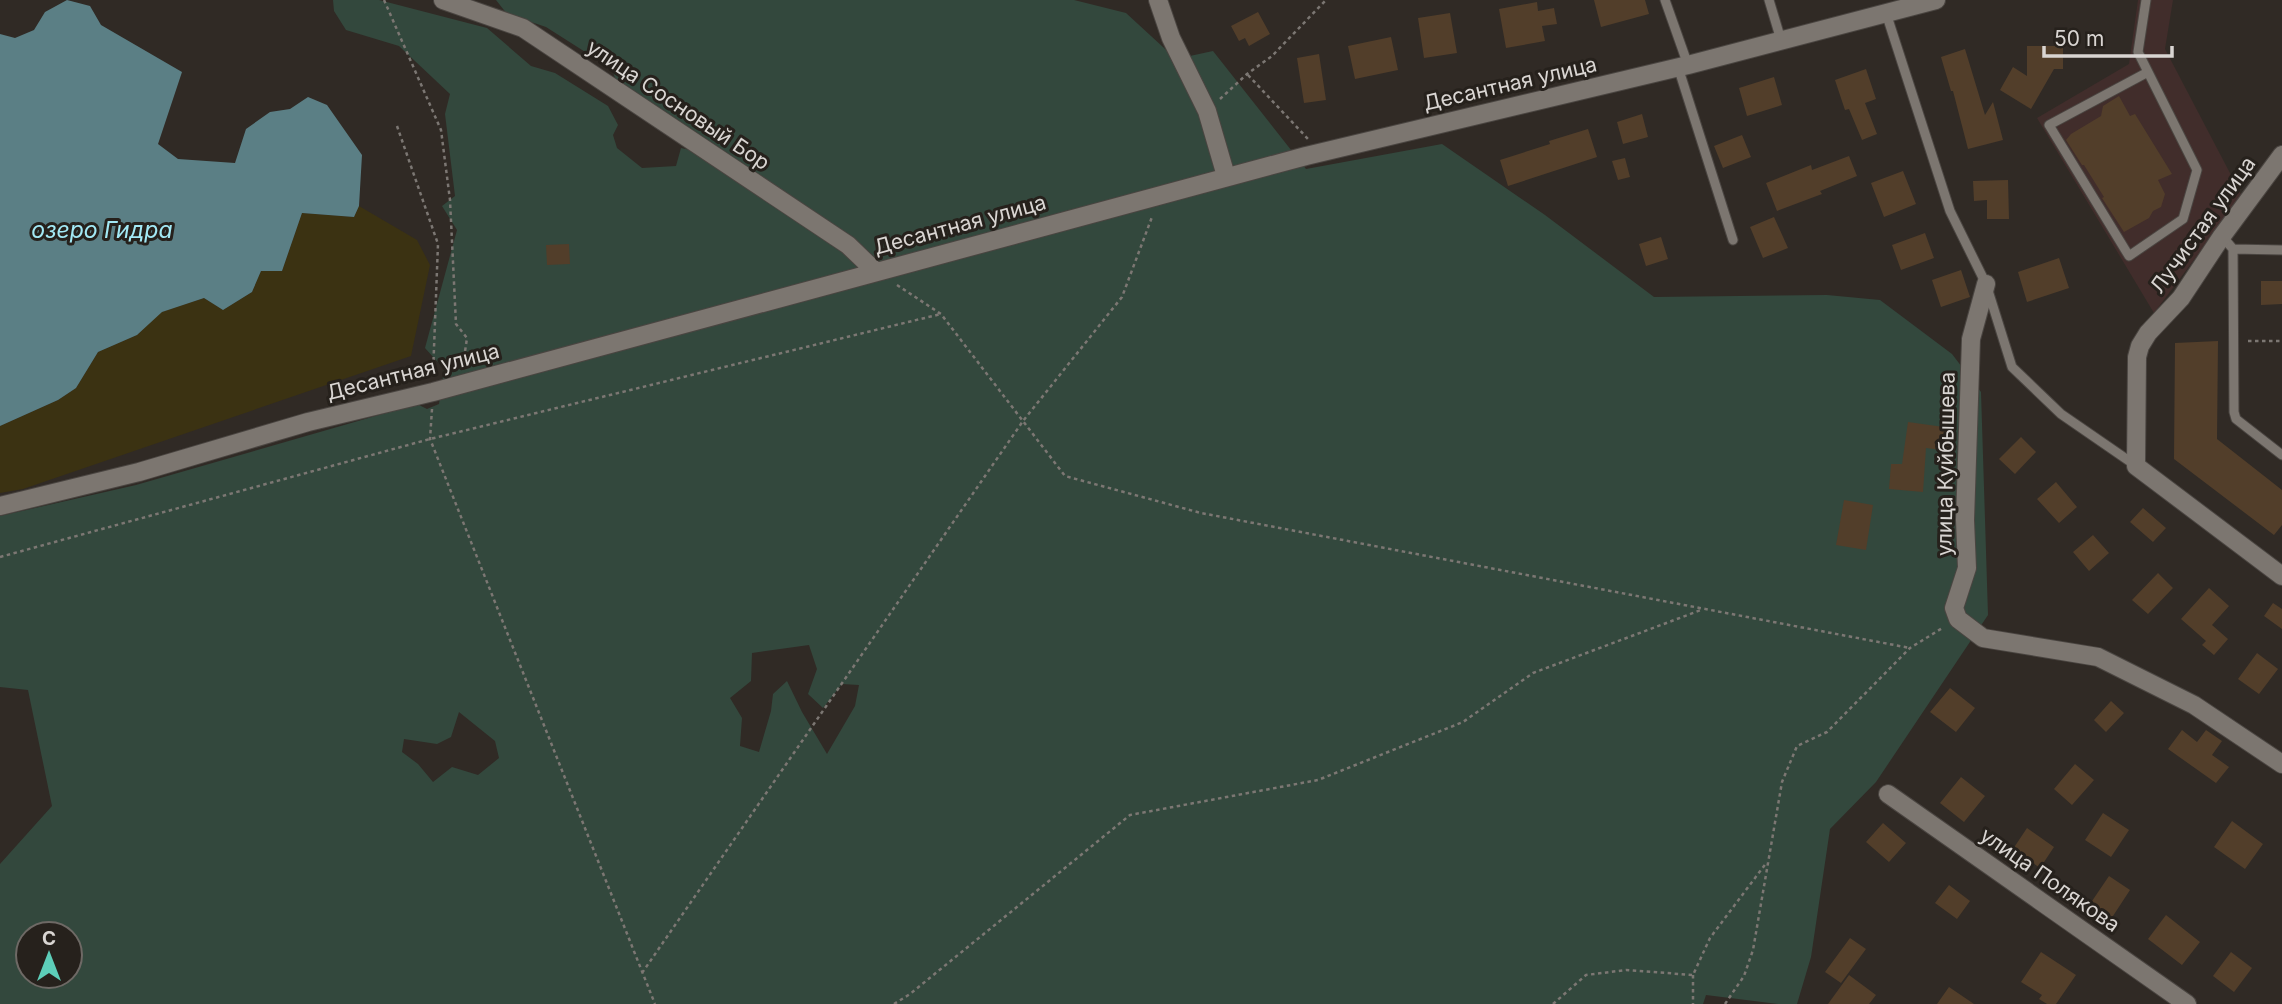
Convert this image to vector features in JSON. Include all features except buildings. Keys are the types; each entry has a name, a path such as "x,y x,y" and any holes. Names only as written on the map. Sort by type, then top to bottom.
{"street":[{"name":"улица Сосновый Бор","path":"443,0 523,28 848,245 875,271"},
{"path":"1158,0 1171,38 1207,111 1226,177"},
{"name":"Десантная улица","path":"0,506 139,472 309,422 433,392 1306,156 1683,66 1936,0"},
{"name":"Лучистая улица","path":"2136,466 2137,357 2140,346 2148,332 2228,242 2282,156"},
{"name":"улица Куйбышева","path":"1958,620 1954,608 1967,568 1965,520 1971,339 1986,284"},
{"path":"2136,466 2282,576"},
{"path":"1958,620 1983,638 2098,657 2194,705 2282,764"},
{"name":"улица Полякова","path":"1888,794 2187,1004"}],"lane":[{"path":"1665,0 1733,240"},
{"path":"1769,0 1781,40"},
{"path":"2147,0 2138,52 2148,72 2197,170 2183,219 2129,256 2049,125 2148,72"},
{"path":"1886,13 1950,211 1986,284 2012,367 2061,414 2136,466"},
{"path":"2282,250 2228,242 2236,419 2282,456"}],"path":[{"path":"384,0 441,130 450,200 456,324 467,338 461,384"},
{"path":"1207,111 1272,55 1326,0"},
{"path":"1247,74 1308,138 1306,156"},
{"path":"397,126 438,244 430,439 655,1004"},
{"path":"642,973 1023,421 1122,297 1161,194"},
{"path":"875,271 941,314 1065,476 1201,513 1910,648"},
{"path":"0,557 430,439 941,314"},
{"path":"2234,341 2282,341"},
{"path":"894,1004 910,994 1130,816 1318,780 1463,722 1533,673 1704,608"},
{"path":"1725,1004 1744,976 1753,950 1782,782 1797,746 1827,732 1910,648 1958,620"},
{"path":"1692,1004 1692,975 1710,938 1768,861"},
{"path":"1553,1004 1586,975 1626,970 1692,975"}],"shaded area":[{"path":"2138,0 2173,0 2165,49 2242,196 2154,313 2037,118 2129,64"}],"green space":[{"path":"333,0 379,0 487,28 531,66 555,73 608,106 618,125 613,135 617,148 642,168 676,166 681,148 690,150 671,126 621,96 612,69 546,27 507,14 496,0 1074,0 1126,13 1176,59 1213,51 1306,169 1442,144 1545,215 1654,297 1827,295 1880,300 1952,354 1981,392 1988,615 1876,782 1830,829 1811,957 1797,1004 1706,995 1703,1004 0,1004 0,864 52,806 28,690 0,687 0,516 136,485 417,404 427,409 439,404 444,369 425,348 457,230 442,206 455,196 445,114 450,94 399,46 346,30 334,11","holes":["809,645 817,669 808,694 823,708 842,684 859,685 855,706 827,754 787,681 773,694 759,752 740,746 742,718 730,698 751,681 752,653","459,712 495,741 499,758 478,775 452,767 433,782 418,764 402,752 404,739 437,744 451,737"]}],"sand":[{"path":"359,206 417,240 430,265 411,356 23,489 0,493 0,426 58,400 76,388 98,352 137,335 161,312 204,298 223,310 252,292 261,271 282,271 302,213 354,217"}],"water":[{"name":"озеро Гидра","path":"67,0 90,6 101,25 182,72 158,144 178,159 235,163 246,129 270,112 290,109 308,97 327,105 362,155 359,206 354,217 302,213 282,271 261,271 252,292 223,310 204,298 162,312 137,335 98,352 76,388 58,400 0,426 0,34 15,38 34,30 45,12"}]}
